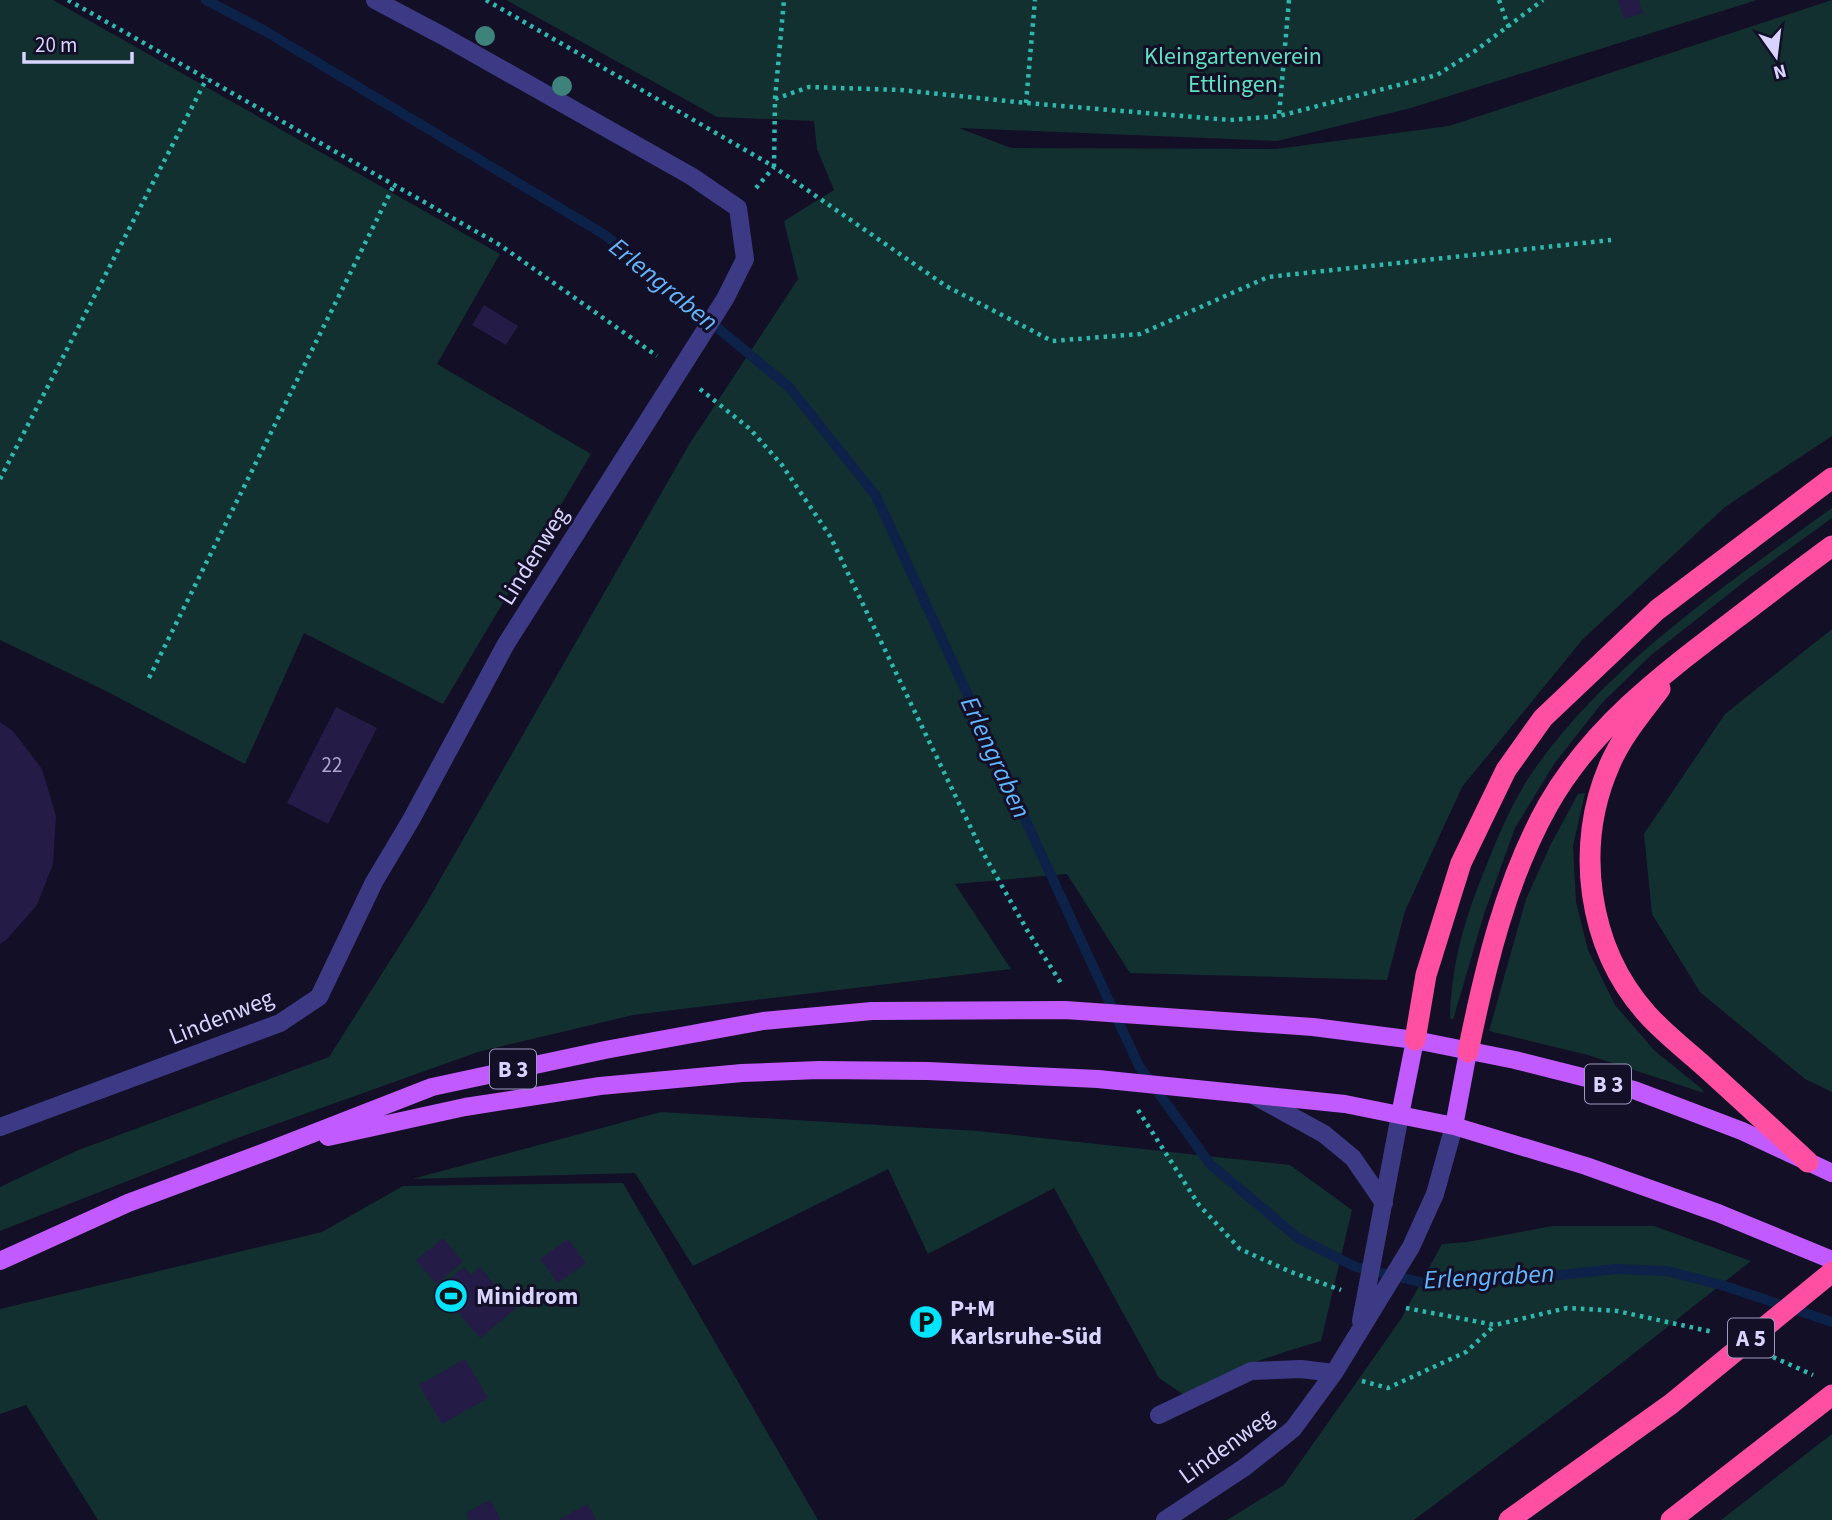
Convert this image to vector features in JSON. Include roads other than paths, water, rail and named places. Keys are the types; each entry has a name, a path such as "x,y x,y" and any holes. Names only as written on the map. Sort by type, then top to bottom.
{"highway":[{"path":"1415,1040 1426,975 1461,863 1506,770 1543,718 1657,610 1832,478"},
{"path":"1468,1052 1503,912 1522,856 1549,804 1581,756 1620,711 1682,659 1832,546"},
{"path":"1682,659 1626,734 1610,763 1599,795 1592,827 1590,860 1592,893 1599,925 1610,957 1626,986 1646,1012 1808,1162"},
{"name":"A 5","path":"1509,1520 1671,1404 1832,1272"},
{"path":"1671,1520 1832,1395"}],"main road":[{"name":"B 3","path":"0,1261 128,1203 432,1087 605,1050 763,1021 872,1011 1065,1010 1313,1027 1415,1040 1515,1060 1634,1090 1742,1132 1832,1173"},
{"path":"1400,1115 1415,1040"},
{"path":"1454,1126 1468,1052"},
{"name":"B 3","path":"273,1149 465,1107 600,1086 742,1073 819,1070 928,1071 1098,1079 1345,1104 1454,1126 1610,1175 1718,1213 1832,1260"}],"street":[{"name":"Lindenweg","path":"0,1127 280,1023 319,997 374,883 506,644 725,299 746,259 738,208 679,170 375,0"},
{"path":"1255,1096 1324,1134 1353,1158 1384,1203"},
{"name":"Lindenweg","path":"1368,1310 1377,1236 1400,1115"},
{"name":"Lindenweg","path":"1165,1520 1245,1467 1293,1429 1334,1373 1358,1335 1368,1310 1411,1247 1435,1194 1454,1126"},
{"path":"1159,1415 1251,1371 1301,1369 1334,1373"}],"waterway":[{"name":"Erlengraben","path":"206,0 265,31 605,235 789,387 876,496 1139,1066 1210,1164 1298,1238 1356,1267 1424,1283 1532,1278 1616,1269 1667,1271 1725,1286 1832,1322"}],"place":[{"name":"Minidrom","path":"451,1296"},
{"name":"P+M Karlsruhe-Süd","path":"926,1322"}],"park label":[{"name":"Kleingartenverein Ettlingen","path":"1233,70"}]}
